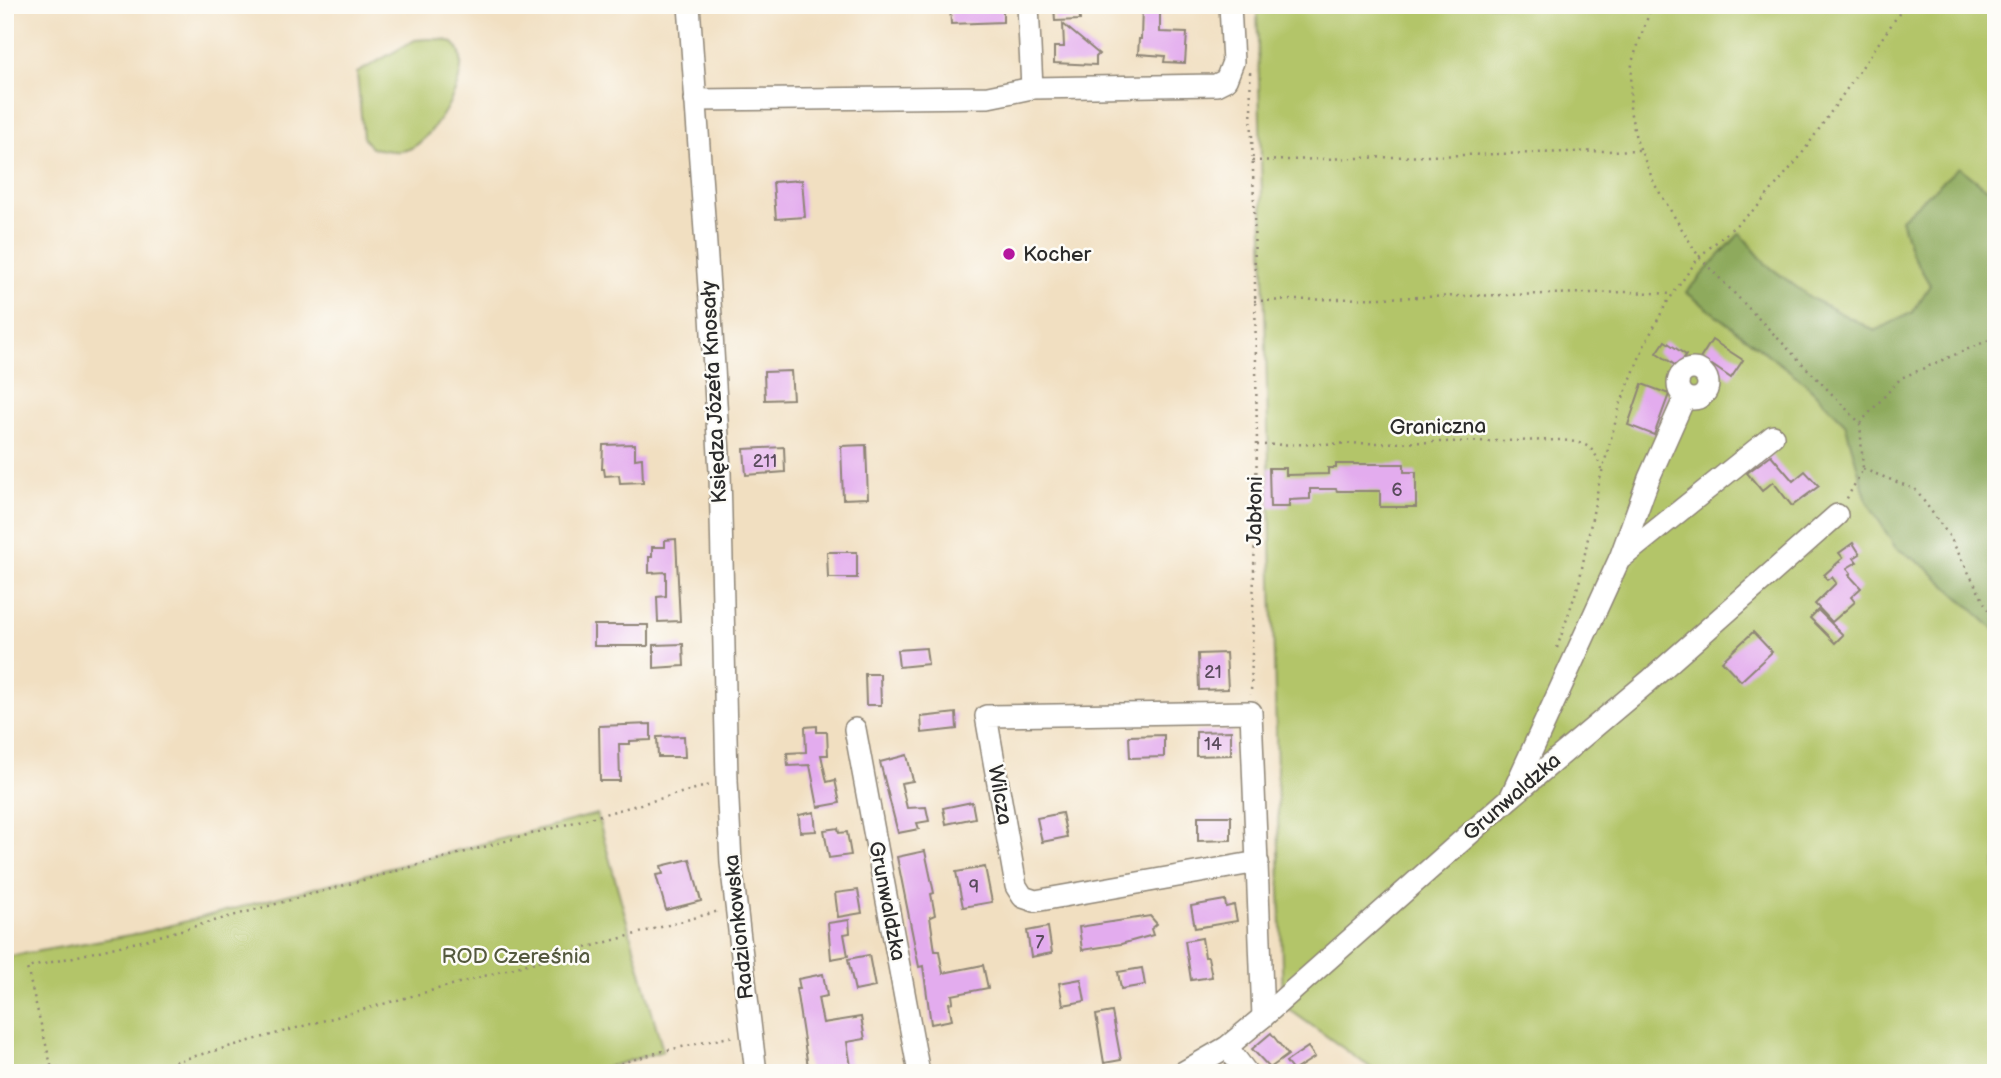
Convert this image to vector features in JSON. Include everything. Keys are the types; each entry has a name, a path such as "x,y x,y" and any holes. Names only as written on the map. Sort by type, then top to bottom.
{"street":[{"name":"Księdza Józefa Knosały","path":"689,5 720,472 727,780"},
{"path":"1028,5 1032,88"},
{"path":"695,100 988,97 1032,88 1216,85 1226,80 1233,62 1230,5"},
{"path":"1509,799 1619,560 1649,478 1685,397"},
{"path":"1619,560 1773,436"},
{"name":"Grunwaldzka","path":"1182,1073 1227,1046 1263,1017 1509,799 1649,681 1837,515"},
{"path":"1251,712 1263,1017"},
{"name":"Wilcza","path":"1251,712 986,716 1016,886 1023,897 1035,901 1258,862"},
{"name":"Grunwaldzka","path":"855,729 919,1073"},
{"name":"Radzionkowska","path":"727,780 736,907 756,1073"},
{"path":"1227,1046 1247,1073"}],"path":[{"path":"1652,5 1632,62 1630,110 1636,139 1655,186 1699,257 1860,423 1863,469 1837,515"},
{"path":"1554,658 1579,583 1602,472 1625,393 1645,344 1699,257 1758,206 1799,158 1905,5"},
{"name":"Jabłoni","path":"1250,71 1256,446 1251,712"},
{"path":"1252,161 1640,150"},
{"path":"1255,301 1630,292 1674,294"},
{"path":"1860,423 1901,378 1996,337"},
{"name":"Graniczna","path":"1256,446 1561,440 1587,445 1597,456 1602,472"},
{"path":"1863,469 1915,489 1950,537 1996,625"},
{"path":"53,1073 27,968 141,941 727,780"},
{"path":"134,1073 736,907"},
{"path":"587,1073 663,1051 751,1033"}],"green space":[{"path":"1257,5 1996,5 1996,1073 1378,1073 1283,1005"},
{"path":"415,40 450,41 460,54 458,84 450,101 430,132 409,149 395,151 371,148 363,137 357,73"},
{"path":"1959,167 1996,196 1996,631 1926,567 1895,547 1867,501 1845,423 1804,382 1686,292 1740,233 1766,264 1811,298 1875,331 1913,312 1930,285 1911,252 1901,219"},
{"name":"ROD Czereśnia","path":"597,814 663,1051 587,1073 5,1073 5,957 141,933"}],"building":[{"path":"950,5 1003,6 1003,22 951,24"},
{"path":"1054,5 1079,5 1080,20 1055,21"},
{"path":"1142,5 1160,5 1160,32 1187,33 1185,63 1164,62 1165,56 1138,54"},
{"path":"1063,24 1099,54 1096,57 1096,65 1054,63 1054,47 1064,47"},
{"path":"802,180 805,217 776,219 773,182"},
{"path":"1712,340 1743,360 1731,378 1712,365 1709,369 1698,362"},
{"path":"1665,341 1686,355 1678,367 1657,353"},
{"path":"791,371 793,399 765,400 764,372"},
{"path":"1642,384 1669,394 1654,435 1628,425"},
{"path":"635,444 635,459 642,458 643,482 620,483 619,475 605,476 602,469 603,445"},
{"path":"866,445 868,498 843,499 841,446"},
{"path":"784,447 785,472 746,475 744,449"},
{"path":"1771,455 1793,481 1805,471 1819,486 1792,506 1773,482 1762,491 1747,473"},
{"path":"1336,464 1404,464 1404,472 1416,472 1416,507 1380,507 1380,491 1310,489 1310,499 1289,500 1289,507 1270,507 1269,468 1286,468 1286,475 1328,474 1328,468 1336,468"},
{"path":"676,539 680,621 658,622 657,597 666,596 666,572 649,573 649,557 652,557 652,547 665,547 665,540"},
{"path":"1853,543 1860,554 1854,558 1857,562 1847,568 1851,573 1849,575 1861,588 1851,597 1855,602 1832,622 1815,604 1836,583 1832,577 1827,580 1824,575 1843,558 1839,553"},
{"path":"827,552 857,552 857,578 828,578"},
{"path":"1818,610 1843,635 1835,643 1810,618"},
{"path":"594,625 648,625 648,646 594,646"},
{"path":"1753,632 1772,652 1741,681 1722,661"},
{"path":"683,644 684,666 654,668 654,645"},
{"path":"926,648 928,664 899,667 897,650"},
{"path":"1226,653 1228,689 1199,690 1198,654"},
{"path":"865,674 880,674 881,705 866,705"},
{"path":"956,713 957,729 922,733 921,717"},
{"path":"651,724 651,740 619,744 620,781 600,781 599,726"},
{"path":"817,726 817,732 827,732 828,755 821,755 827,782 835,780 840,803 818,807 810,765 788,766 787,753 806,752 805,727"},
{"path":"1231,731 1231,755 1196,756 1196,732"},
{"path":"1164,735 1164,757 1130,758 1129,736"},
{"path":"684,736 685,757 658,757 657,737"},
{"path":"907,755 913,781 901,783 907,808 926,807 929,821 917,823 919,829 898,833 880,762"},
{"path":"972,802 975,818 946,824 943,808"},
{"path":"814,812 816,831 800,832 799,815"},
{"path":"1062,813 1067,837 1042,842 1037,818"},
{"path":"1198,816 1231,816 1231,840 1198,841"},
{"path":"838,828 839,833 847,832 851,855 829,858 824,830"},
{"path":"925,851 934,893 931,894 935,915 930,917 935,951 939,951 943,973 983,965 988,988 952,995 953,1002 949,1003 952,1020 931,1024 923,966 919,967 897,857"},
{"path":"690,859 701,901 666,910 656,875 663,874 661,866"},
{"path":"985,867 992,902 963,907 956,872"},
{"path":"858,890 862,913 838,917 835,893"},
{"path":"1225,900 1226,907 1234,905 1237,921 1195,928 1191,906"},
{"path":"1150,916 1157,924 1151,929 1153,935 1121,944 1082,950 1079,927"},
{"path":"849,920 850,933 844,934 848,956 831,959 828,923"},
{"path":"1048,927 1052,953 1031,957 1027,931"},
{"path":"1202,938 1212,977 1191,980 1185,941"},
{"path":"869,955 875,987 855,991 848,959"},
{"path":"1142,968 1145,985 1121,989 1118,972"},
{"path":"823,974 827,996 818,998 823,1023 861,1017 865,1039 847,1042 852,1073 809,1073 796,989 800,989 798,979"},
{"path":"1081,979 1085,1001 1063,1005 1059,983"},
{"path":"1112,1012 1121,1060 1104,1063 1096,1015"},
{"path":"1271,1033 1288,1055 1270,1068 1252,1049"},
{"path":"1308,1047 1315,1057 1293,1071 1286,1062"}],"place":[{"name":"Kocher","path":"1009,254"}]}
